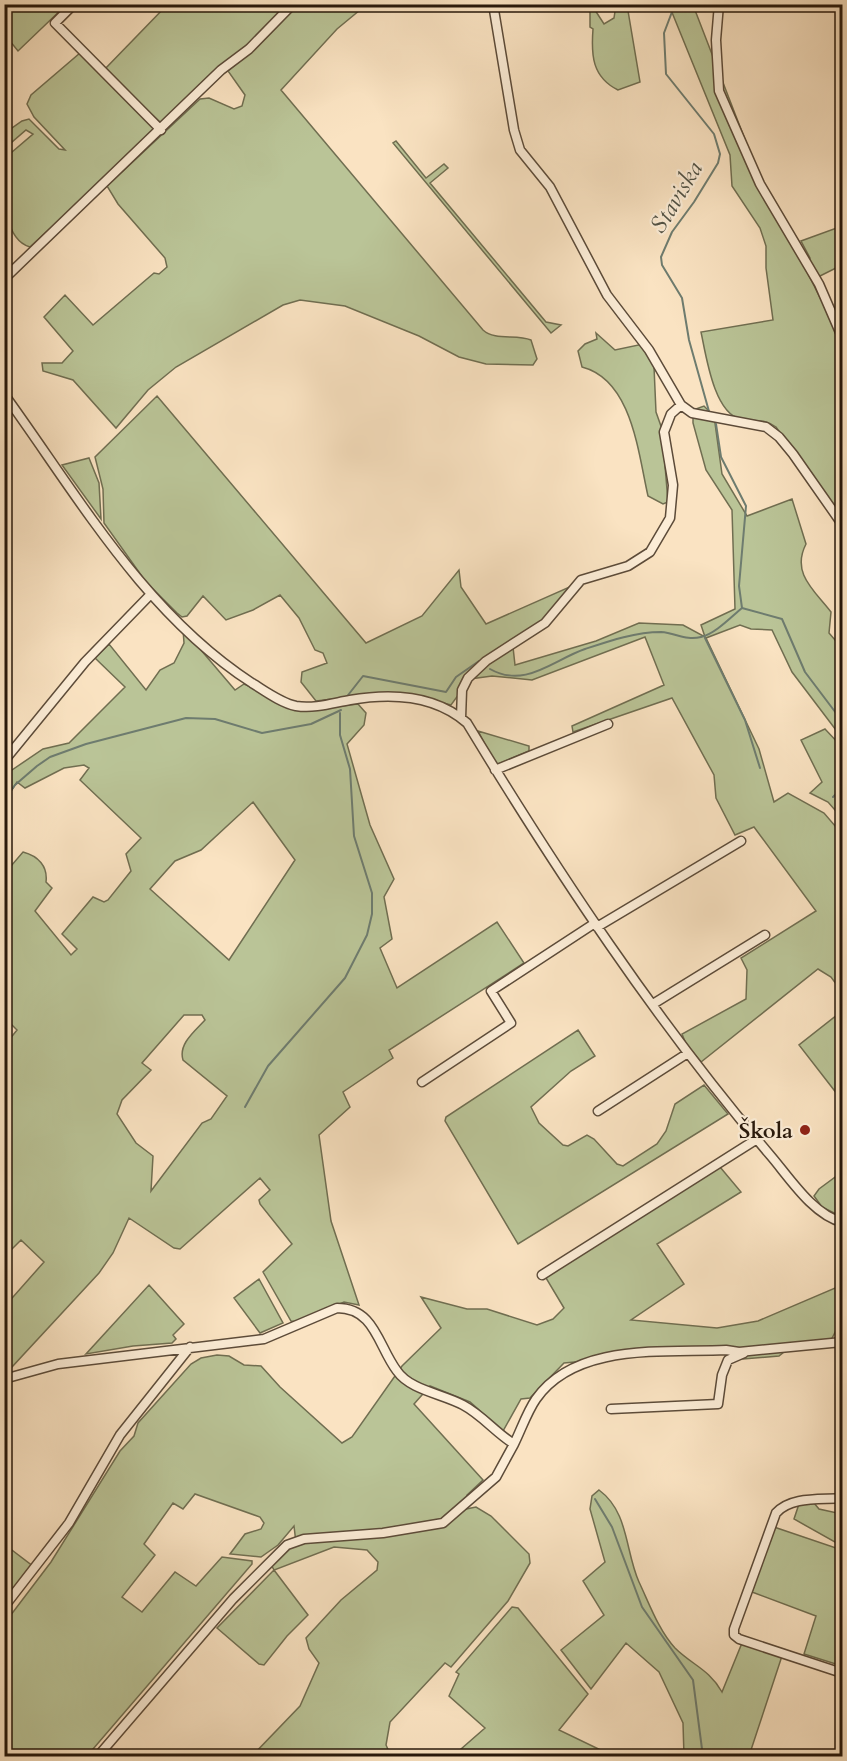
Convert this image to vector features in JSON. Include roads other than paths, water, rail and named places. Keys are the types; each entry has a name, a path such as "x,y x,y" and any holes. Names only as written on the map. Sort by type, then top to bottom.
{"street":[{"path":"74,4 55,23 161,130"},
{"path":"4,279 221,70 249,49 293,4"},
{"path":"493,4 520,150 550,187 607,295 649,350 681,405 692,413 766,427 779,437 793,454 843,524"},
{"path":"719,4 716,40 719,91 760,184 819,284 843,337"},
{"path":"4,394 150,595 225,666 270,694 295,706 315,707 383,696 417,699 451,709 461,718 596,925 688,1053 757,1140 818,1209 834,1220 843,1222"},
{"path":"461,718 462,690 468,678 486,661 544,623 581,580 628,566 651,552 670,518 673,485 664,432 671,414 681,405"},
{"path":"4,761 85,662 150,595"},
{"path":"495,770 608,724"},
{"path":"422,1082 511,1023 491,990 596,925 741,841"},
{"path":"653,1004 765,934"},
{"path":"598,1111 688,1053"},
{"path":"542,1275 757,1140"},
{"path":"4,1379 58,1364 264,1339 337,1308 349,1308 361,1313 382,1343 397,1373 414,1384 463,1405 514,1444"},
{"path":"98,1756 233,1599 287,1545 304,1539 383,1533 442,1523 496,1477 536,1399 553,1380 566,1370 601,1356 747,1351 842,1342"},
{"path":"4,1607 69,1523 120,1435 190,1347"},
{"path":"611,1409 718,1404 722,1375 728,1360 747,1351"},
{"path":"843,1498 792,1502 783,1505 776,1513 734,1629 734,1635 740,1639 843,1673"}],"waterway":[{"name":"Staviska","path":"675,4 664,33 666,74 714,134 720,154 718,163 672,232 661,257 662,265 682,298 689,340 710,415"},
{"name":"Staviska","path":"716,424 721,457 746,506 739,586 742,608 782,619 805,672 842,721"},
{"path":"490,669 515,676 527,674 539,671 585,649 642,634 661,632 691,638 701,637 717,629 742,608"},
{"path":"705,638 745,720 760,768"},
{"path":"345,699 363,676 446,692 456,677 479,661"},
{"path":"4,801 15,785 37,766 50,757 86,744 186,718 215,719 262,733 311,724 341,710"},
{"path":"245,1107 268,1066 345,978 367,935 372,914 372,893 354,836 350,769 340,735 340,713"},
{"path":"833,797 842,788"},
{"path":"595,1499 612,1527 642,1607 693,1680 702,1749 700,1756"}],"place":[{"name":"Škola","path":"805,1130"}]}
